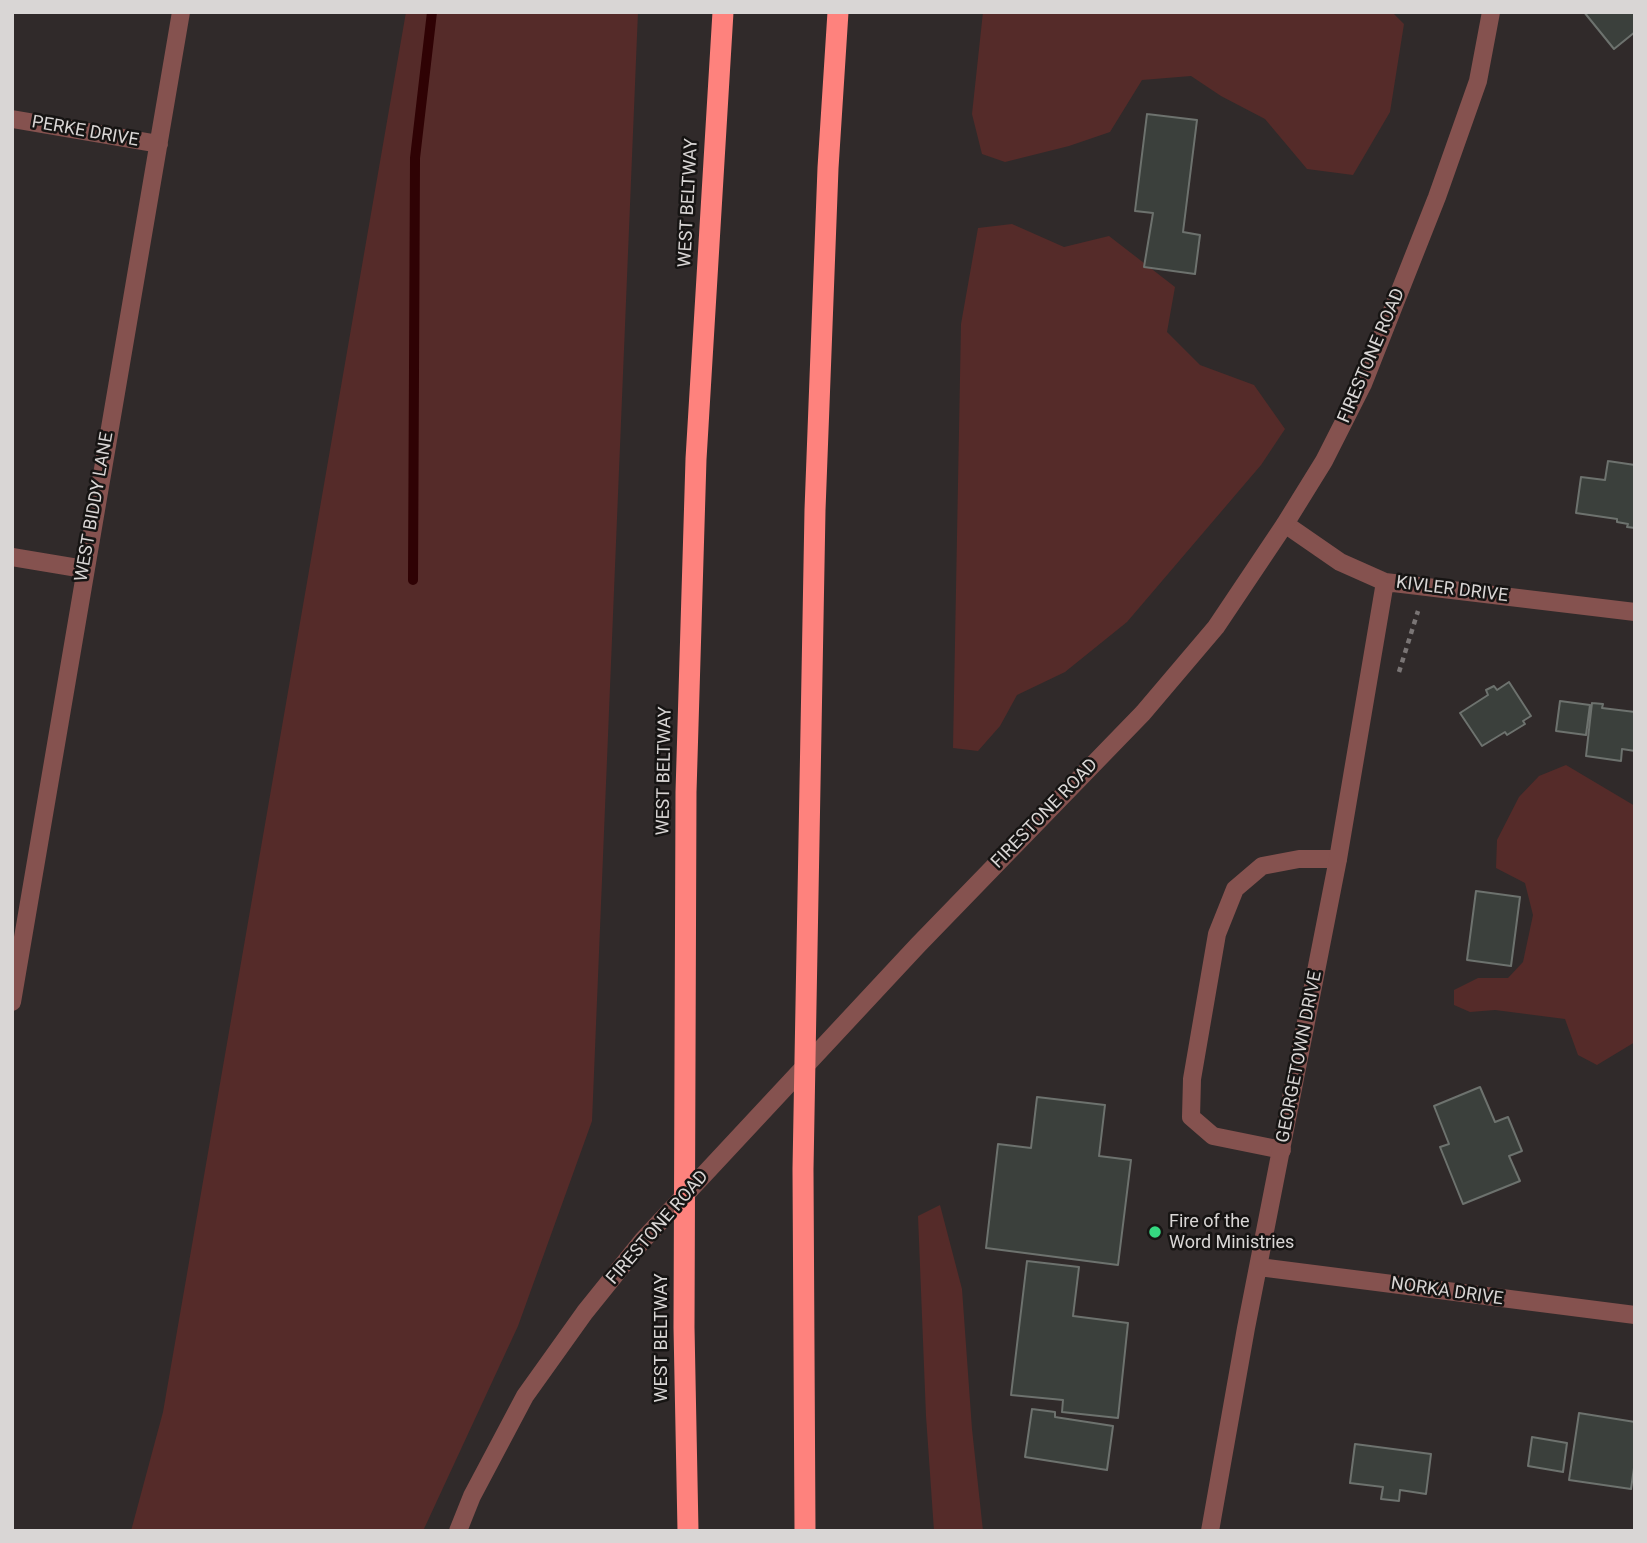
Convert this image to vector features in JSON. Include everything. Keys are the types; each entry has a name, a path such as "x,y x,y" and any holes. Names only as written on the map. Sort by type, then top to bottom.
{"highway":[{"name":"WEST BELTWAY","path":"688,1531 684,1327 686,792 696,459 723,12"},
{"path":"805,1531 803,1169 815,510 828,181 838,12"}],"street":[{"name":"WEST BIDDY LANE","path":"12,1002 181,12"},
{"name":"FIRESTONE ROAD","path":"458,1531 472,1496 525,1396 585,1312 643,1240 918,945 1143,713 1216,627 1285,524 1335,439 1363,384 1437,197 1478,81 1491,12"},
{"name":"PERKE DRIVE","path":"12,119 159,144"},
{"name":"KIVLER DRIVE","path":"1285,524 1340,562 1385,582 1635,612"},
{"path":"12,557 84,569"},
{"name":"GEORGETOWN DRIVE","path":"1210,1531 1338,859 1385,582"},
{"path":"1282,1150 1213,1136 1191,1117 1192,1079 1217,934 1236,889 1262,866 1299,859 1338,859"},
{"name":"NORKA DRIVE","path":"1259,1267 1635,1315"}],"shaded area":[{"path":"406,12 638,12 592,1121 518,1326 423,1531 131,1531 163,1412"},
{"path":"983,12 1392,12 1404,24 1390,112 1353,175 1307,169 1265,119 1221,96 1191,76 1142,80 1110,132 1069,146 1005,162 982,154 972,114"},
{"path":"1012,224 1064,247 1109,236 1175,287 1167,332 1200,365 1254,385 1285,429 1261,465 1127,622 1065,672 1017,695 1000,726 978,751 953,748 961,324 978,228"},
{"path":"1566,765 1635,806 1635,1042 1597,1065 1578,1055 1565,1019 1495,1010 1470,1012 1454,1005 1454,990 1478,978 1508,978 1523,962 1533,915 1525,883 1496,868 1497,840 1519,797 1539,776"},
{"path":"940,1205 962,1289 972,1429 983,1531 934,1531 926,1416 918,1216"}],"building":[{"path":"1584,12 1635,12 1635,32 1614,49"},
{"path":"1147,114 1197,120 1183,232 1200,235 1195,274 1144,267 1153,213 1135,211"},
{"path":"1608,461 1635,465 1635,528 1617,522 1617,519 1576,513 1581,477 1605,480"},
{"path":"1509,682 1531,716 1523,721 1525,724 1482,746 1460,713 1488,695 1486,690 1494,686 1497,690"},
{"path":"1560,701 1590,705 1586,735 1556,731"},
{"path":"1592,703 1603,704 1602,708 1635,712 1635,751 1622,749 1621,761 1586,756"},
{"path":"1476,891 1520,897 1511,966 1467,960"},
{"path":"1480,1087 1495,1122 1508,1117 1522,1151 1509,1156 1520,1181 1463,1204 1440,1147 1449,1144 1434,1106"},
{"path":"1037,1097 1105,1105 1099,1156 1131,1160 1118,1265 986,1248 998,1144 1031,1148"},
{"path":"1027,1261 1079,1267 1073,1316 1128,1323 1118,1418 1062,1412 1063,1400 1011,1395"},
{"path":"1032,1409 1055,1412 1055,1417 1113,1426 1107,1470 1025,1457"},
{"path":"1579,1413 1635,1422 1635,1461 1631,1489 1569,1480"},
{"path":"1532,1437 1567,1443 1563,1472 1528,1466"},
{"path":"1355,1444 1431,1454 1426,1494 1400,1490 1399,1501 1381,1499 1383,1487 1350,1483"}],"waterway":[{"path":"413,580 415,158 432,12"}],"place":[{"name":"Fire of the Word Ministries","path":"1155,1232"}]}
